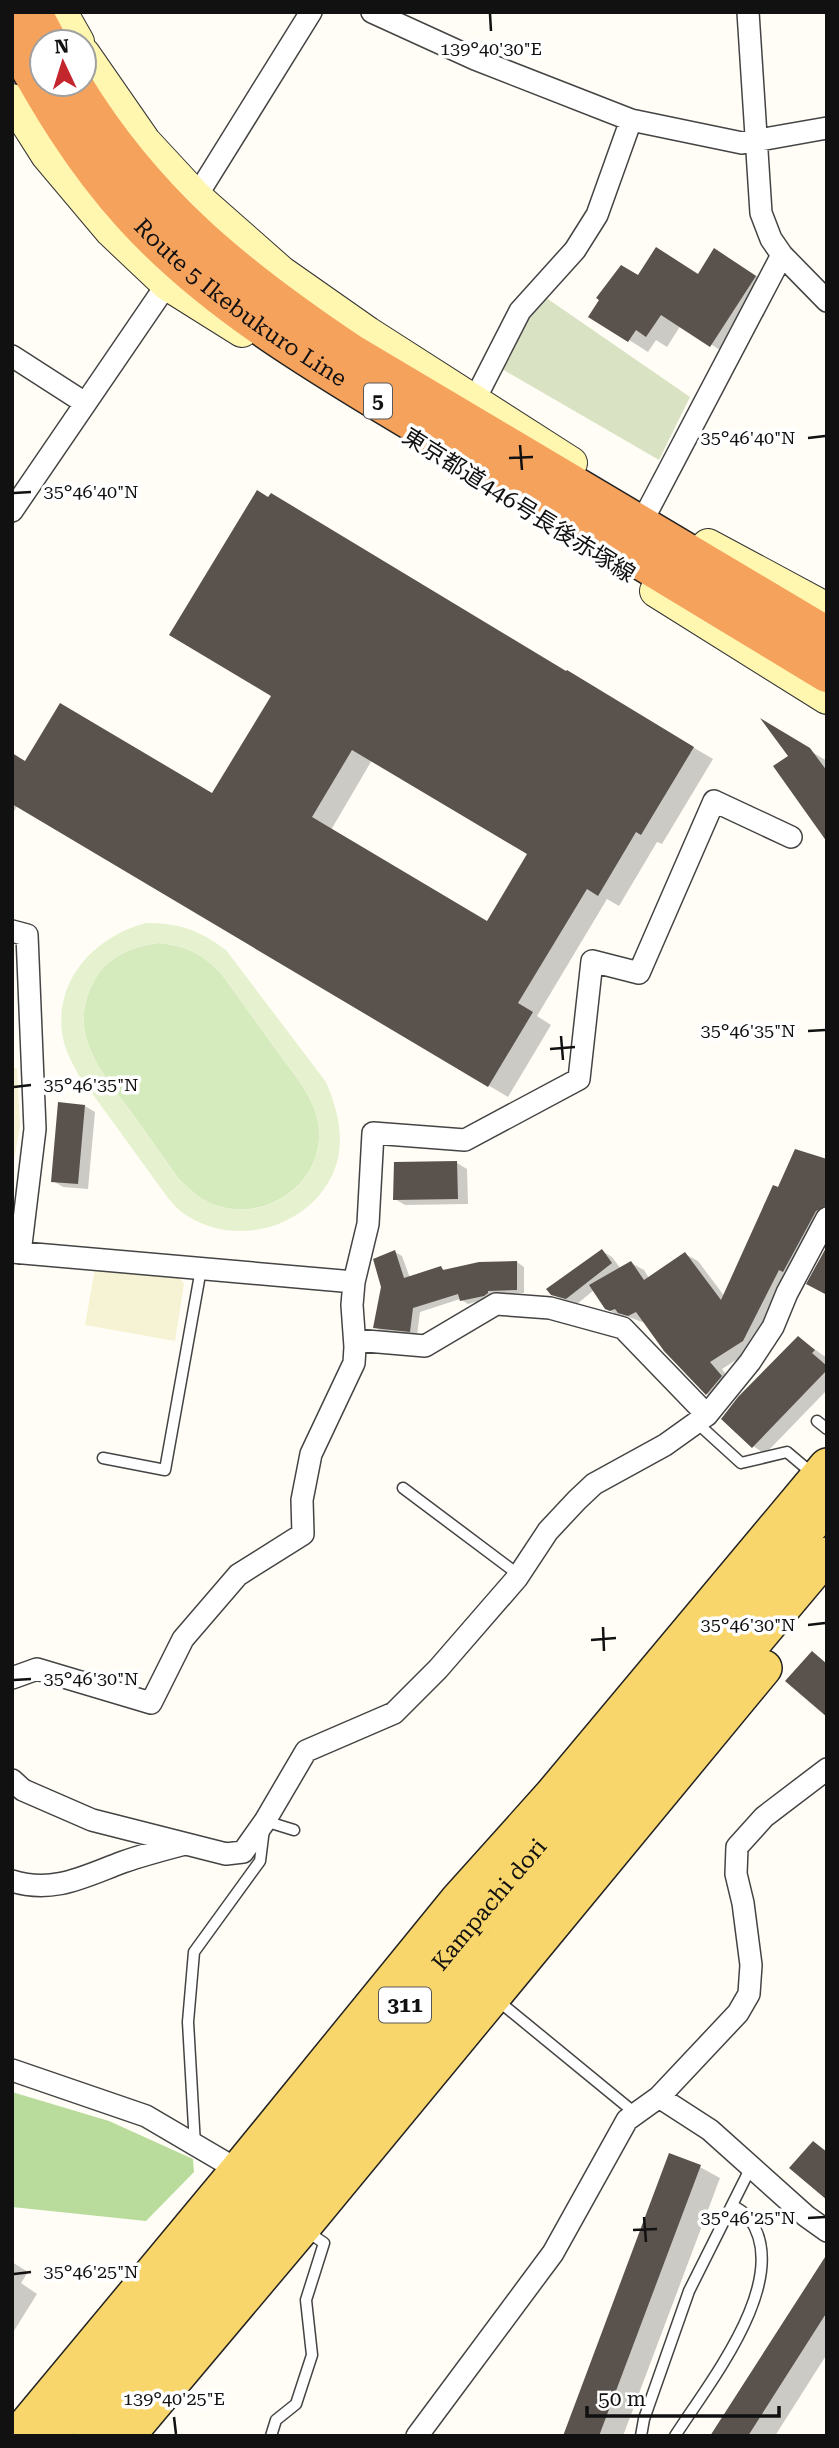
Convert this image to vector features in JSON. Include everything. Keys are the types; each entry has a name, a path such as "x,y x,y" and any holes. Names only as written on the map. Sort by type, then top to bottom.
{"highway":[{"path":"32,12 41,28"},
{"name":"Route 5 Ikebukuro Line","path":"12,35 58,119 93,169 133,216 217,292 338,376 827,673"},
{"name":"Route 5 Ikebukuro Line","path":"82,98 117,150 154,194 237,273 288,312 351,353 827,636"}],"main road":[{"path":"61,12 70,28"},
{"path":"98,74 145,142 196,197 281,272 368,333 647,512 827,609"},
{"name":"東京都道446号長後赤塚線","path":"12,100 62,174 111,231 167,284 827,698"},
{"path":"17,2436 238,2170 453,1899 582,1822 707,1717 787,1590 823,1483"},
{"name":"Kampachi dori","path":"90,2436 582,1822 787,1590 827,1555"},
{"path":"127,2436 296,2223 492,1997 582,1822 680,1659 787,1590"},
{"path":"582,1822 787,1590"},
{"name":"Kampachi dori","path":"49,2436 464,1934 582,1822"}],"street":[{"path":"196,197 311,12"},
{"path":"372,12 475,59 631,120 742,143 827,128"},
{"path":"748,12 761,214 771,239 782,255 827,301"},
{"path":"474,401 520,311 576,250 597,215 631,120"},
{"path":"647,512 782,255"},
{"path":"12,511 167,284"},
{"path":"12,356 85,403"},
{"path":"12,1678 37,1669 151,1703 183,1639 238,1575 303,1534 302,1500 311,1454 354,1363 352,1305 354,1282 369,1224 373,1133 465,1140 579,1079 592,961 639,973 714,801 791,837"},
{"path":"12,932 27,935 35,1129 16,1252 354,1282"},
{"path":"12,1780 23,1790 92,1820 226,1854 243,1853 306,1751 394,1713 438,1669 519,1575 548,1531 594,1484 665,1445 702,1419 750,1362 773,1327 787,1293 827,1218"},
{"path":"355,1340 425,1346 496,1304 550,1308 623,1328 702,1419"},
{"path":"417,2436 553,2253 627,2120 659,2097 738,2013 749,1994 751,1965 743,1903 736,1874 737,1847 764,1817 827,1769"},
{"path":"12,1881 55,1886 80,1881 146,1854 184,1844"},
{"path":"12,2070 146,2116 238,2170"},
{"path":"659,2097 710,2130 806,2216 827,2231"}],"lane":[{"path":"103,1458 164,1469 201,1269"},
{"path":"702,1419 741,1463 787,1452 823,1483"},
{"path":"817,1421 827,1429"},
{"path":"403,1488 519,1575"},
{"path":"195,2145 188,2022 194,1952 261,1861 265,1821 294,1830"},
{"path":"492,1997 635,2113"},
{"path":"641,2436 644,2419 689,2291 751,2167"},
{"path":"675,2436 741,2332 757,2297 762,2274 758,2233 748,2215 732,2205"},
{"path":"271,2436 276,2420 296,2404 312,2355 306,2300 324,2243 296,2223"}],"shaded area":[{"path":"12,1068 17,1068 20,1126 12,1171"},
{"path":"95,1269 179,1276 184,1284 175,1341 85,1325"}],"green space":[{"path":"545,297 690,397 659,460 502,369 525,315"},
{"path":"146,923 179,926 207,937 226,950 326,1082 339,1126 338,1160 323,1191 307,1207 289,1219 246,1231 224,1230 203,1224 183,1213 168,1198 78,1074 62,1033 65,994 72,977 83,962 111,938","holes":["167,944 198,955 219,971 301,1084 314,1109 319,1139 315,1159 306,1176 293,1190 277,1201 259,1208 239,1209 212,1204 179,1179 98,1066 91,1050 84,1018 86,1001 98,974 112,960 138,947"]},
{"path":"158,943 191,951 219,971 296,1076 310,1100 317,1118 319,1139 315,1158 306,1175 293,1190 277,1201 259,1207 239,1209 212,1204 192,1191 179,1179 98,1066 86,1035 84,1018 86,1001 93,983 105,966 120,955 138,947"},
{"path":"12,2092 109,2121 193,2159 194,2172 146,2221 12,2207"}],"building":[{"path":"656,247 698,274 714,248 756,276 710,347 661,315 646,337 636,330 628,342 588,317 599,300 596,298 621,265 638,275"},
{"path":"257,490 268,497 271,493 694,747 641,835 636,832 598,896 587,889 518,1003 533,1012 488,1087 12,804 12,753 25,761 60,703 212,793 271,696 169,635","holes":["352,750 527,854 487,921 312,817"]},
{"path":"760,718 810,748 827,771 827,842 773,766 788,756"},
{"path":"58,1102 85,1105 78,1184 51,1182"},
{"path":"795,1149 827,1159 827,1205 816,1211 783,1272 779,1270 743,1341 710,1362 722,1376 706,1395 664,1351 636,1312 628,1316 615,1309 605,1309 589,1285 631,1261 644,1280 685,1252 721,1300 773,1185 778,1187"},
{"path":"457,1161 458,1199 393,1200 394,1162"},
{"path":"827,1246 827,1295 806,1284"},
{"path":"602,1249 612,1263 566,1299 551,1295 546,1289"},
{"path":"395,1250 404,1278 441,1266 443,1270 479,1262 517,1261 517,1290 488,1291 484,1296 460,1301 458,1294 413,1308 410,1332 373,1328 381,1287 373,1259"},
{"path":"798,1336 815,1350 812,1353 827,1366 827,1370 752,1448 721,1419 738,1397"},
{"path":"812,1651 827,1664 827,1717 785,1681"},
{"path":"813,2141 827,2152 827,2200 789,2168"},
{"path":"669,2153 701,2165 599,2436 563,2436"},
{"path":"827,2254 827,2312 748,2436 710,2436"}]}
